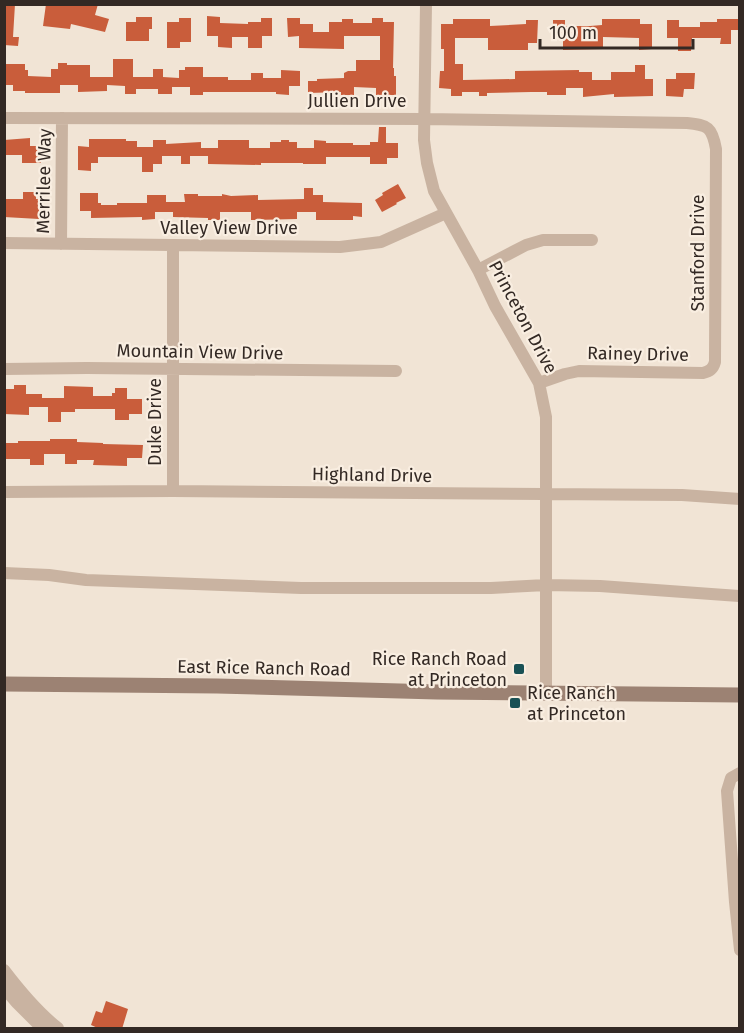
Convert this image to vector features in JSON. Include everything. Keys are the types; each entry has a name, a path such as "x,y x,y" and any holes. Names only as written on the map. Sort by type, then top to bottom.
{"main road":[{"name":"East Rice Ranch Road","path":"4,677 740,694"},
{"name":"East Rice Ranch Road","path":"4,684 217,686 436,692 740,684"}],"street":[{"name":"Princeton Drive","path":"426,4 424,140 434,191 539,383 546,417 546,688"},
{"name":"Jullien Drive","path":"4,118 425,119 687,123 704,125 709,128"},
{"name":"Merrilee Way","path":"61,244 62,118"},
{"name":"Stanford Drive","path":"703,374 714,367 715,362 716,149 714,136 709,128"},
{"name":"Valley View Drive","path":"4,243 340,247 381,242 446,213"},
{"path":"478,270 526,245 543,240 592,240"},
{"name":"Duke Drive","path":"173,245 173,491"},
{"name":"Mountain View Drive","path":"4,369 396,371"},
{"name":"Rainey Drive","path":"539,383 579,371 703,374"},
{"name":"Highland Drive","path":"4,492 682,495 740,499"},
{"path":"4,573 49,575 86,580 301,588 491,588 546,585 600,586 739,596"},
{"path":"740,773 731,778 727,791 740,950"},
{"path":"4,970 24,996 58,1029"},
{"path":"4,988 42,1029"}],"building":[{"path":"4,4 15,4 13,37 19,37 18,46 4,45"},
{"path":"46,4 98,4 95,15 109,19 105,32 71,24 70,29 43,26"},
{"path":"207,16 220,17 220,23 248,24 248,22 261,22 261,18 272,18 272,36 262,36 262,48 248,48 248,37 232,37 232,48 218,47 218,36 207,36"},
{"path":"136,17 152,17 149,41 126,41 126,22 136,22"},
{"path":"179,18 191,18 191,42 180,42 180,48 167,48 167,22 179,22"},
{"path":"287,18 300,18 300,24 313,24 313,32 329,32 329,22 342,22 342,19 353,19 353,23 372,23 372,18 383,18 383,22 394,22 393,68 394,76 396,76 396,95 376,95 376,88 354,87 354,95 341,95 341,92 308,93 308,81 344,78 344,73 356,71 356,60 380,60 380,36 344,36 344,49 299,48 299,36 288,37"},
{"path":"453,19 490,19 490,26 526,24 526,20 538,20 537,43 528,43 528,50 488,50 488,38 455,38 455,64 463,64 463,80 515,79 515,71 579,70 579,72 592,72 592,80 611,80 611,72 635,72 635,65 645,65 645,79 653,79 653,96 614,97 614,94 583,97 583,88 566,88 566,95 531,92 487,93 487,96 479,96 479,92 462,92 462,96 451,96 451,89 439,88 440,71 444,71 441,24 453,24"},
{"path":"602,19 640,19 640,24 652,24 652,49 639,50 639,38 603,37 603,49 563,50 563,38 553,38 553,20 565,20 565,26 590,26 602,25"},
{"path":"717,19 740,19 740,30 731,30 731,44 720,44 721,38 692,38 691,51 678,51 678,38 667,38 667,20 679,20 679,27 700,27 700,22 717,22"},
{"path":"113,59 133,59 133,77 153,77 153,69 163,69 163,77 179,78 179,70 185,70 185,67 203,67 203,77 228,77 228,80 251,80 251,73 263,73 263,78 281,78 281,70 300,71 300,86 289,86 289,95 276,94 276,92 203,92 203,95 190,95 190,87 172,87 172,94 158,94 158,89 136,89 136,94 125,94 125,86 107,85 107,91 78,92 78,85 60,85 60,93 25,93 25,91 13,91 13,85 4,85 4,64 25,64 28,76 51,77 51,69 58,69 58,63 90,65 90,77 113,77"},
{"path":"676,73 695,73 694,89 684,89 683,97 666,96 666,79 676,79"},
{"path":"379,127 386,127 386,143 398,143 398,158 387,158 387,164 370,164 370,157 326,157 326,164 208,164 208,156 190,156 190,164 181,164 181,156 162,156 162,164 153,164 153,172 142,172 142,157 98,157 98,163 91,163 91,171 78,170 78,146 89,147 89,139 126,139 126,141 137,141 137,147 153,147 153,140 166,140 166,144 201,142 201,148 218,148 218,140 249,140 249,148 270,148 270,142 289,140 289,142 297,142 297,148 314,148 314,140 326,141 326,143 370,145 370,142 378,142"},
{"path":"30,138 30,146 41,146 41,163 22,163 22,155 4,155 4,140"},
{"path":"398,184 406,198 382,212 375,200"},
{"path":"304,188 313,188 313,195 323,195 323,202 362,203 362,217 353,216 353,220 316,220 316,212 297,212 297,219 251,220 251,212 220,212 220,220 208,220 208,218 173,217 173,212 155,212 155,219 142,220 142,217 91,218 91,211 80,211 80,193 98,193 98,203 101,205 117,205 117,203 147,203 147,195 166,195 166,202 185,202 184,194 198,194 198,196 258,195 258,200 304,199"},
{"path":"23,192 36,192 36,199 39,199 39,219 4,217 4,199 23,199"},
{"path":"14,385 26,385 26,394 42,394 42,398 64,398 64,386 93,387 93,396 112,396 115,388 127,388 127,399 142,399 142,414 129,414 129,420 115,420 115,409 75,409 75,412 61,412 61,422 48,422 48,407 29,407 29,415 4,414 4,389 14,389"},
{"path":"50,439 143,445 142,458 127,458 127,466 93,465 94,460 77,460 77,464 65,464 65,454 44,454 44,465 30,465 30,459 4,459 4,443 50,441"},
{"path":"106,1001 128,1009 122,1029 100,1029 91,1025 96,1011 102,1013"}],"place":[{"name":"Rice Ranch Road at Princeton","path":"519,669"},
{"name":"Rice Ranch at Princeton","path":"515,703"}]}
